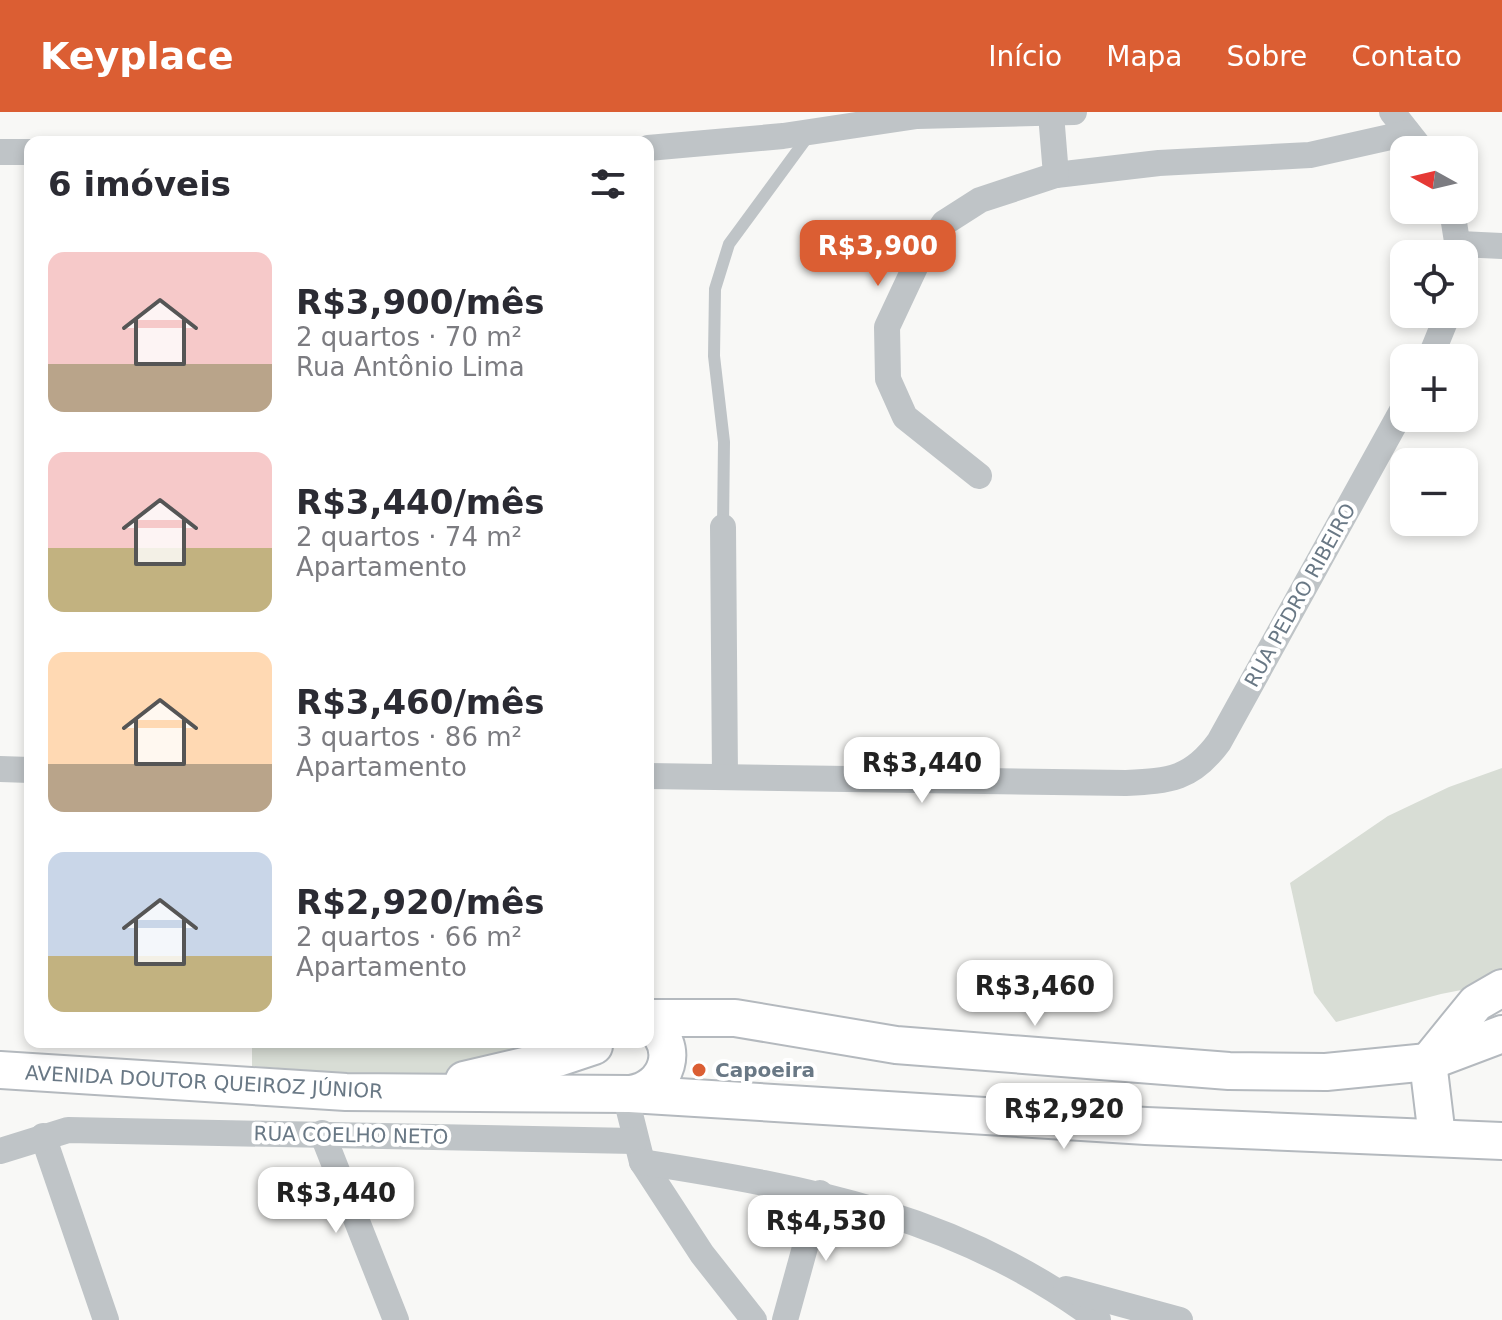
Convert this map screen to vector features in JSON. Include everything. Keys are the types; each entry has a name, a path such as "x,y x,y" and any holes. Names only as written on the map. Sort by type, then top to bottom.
{"main road":[{"path":"1437,1137 1428,1062 1476,1003 1502,988"},
{"path":"654,1020 735,1018 896,1045 1229,1071 1326,1072 1428,1062 1502,1034"},
{"path":"595,1048 594,1069 624,1094 654,1086 667,1064 664,1039 654,1027"},
{"name":"AVENIDA DOUTOR QUEIROZ JÚNIOR","path":"408,1093 558,1058 584,1048"},
{"name":"AVENIDA DOUTOR QUEIROZ JÚNIOR","path":"0,1070 346,1092 624,1094 1131,1125 1502,1141"}],"street":[{"path":"654,147 917,116 1063,113 1056,175"},
{"path":"979,476 905,417 888,379 887,327 917,263 944,223 980,200 1056,175 1146,164 1310,155 1407,132"},
{"path":"0,152 24,152"},
{"path":"1478,248 1502,246"},
{"name":"RUA PEDRO RIBEIRO","path":"725,777 1126,783 1168,780 1186,774 1204,763 1219,742 1390,432"},
{"path":"654,776 725,777 723,527"},
{"path":"0,769 24,770"},
{"path":"624,1094 638,1152 702,1254 754,1320"},
{"name":"RUA COELHO NETO","path":"0,1151 68,1130 322,1133 638,1152 820,1193 967,1243 1051,1285"},
{"path":"322,1133 396,1320"},
{"path":"43,1136 106,1320"},
{"path":"785,1320 820,1193"},
{"path":"1051,1285 1098,1320"},
{"path":"1051,1285 1180,1320"}],"lane":[{"path":"723,527 724,442 714,356 715,289 729,244 811,131"}],"shaded area":[{"path":"1502,768 1502,982 1441,994 1336,1022 1314,993 1290,883 1388,816 1449,787"},
{"path":"252,1048 529,1048 428,1079 252,1066"}],"place":[{"name":"Capoeira","path":"699,1070"}]}
